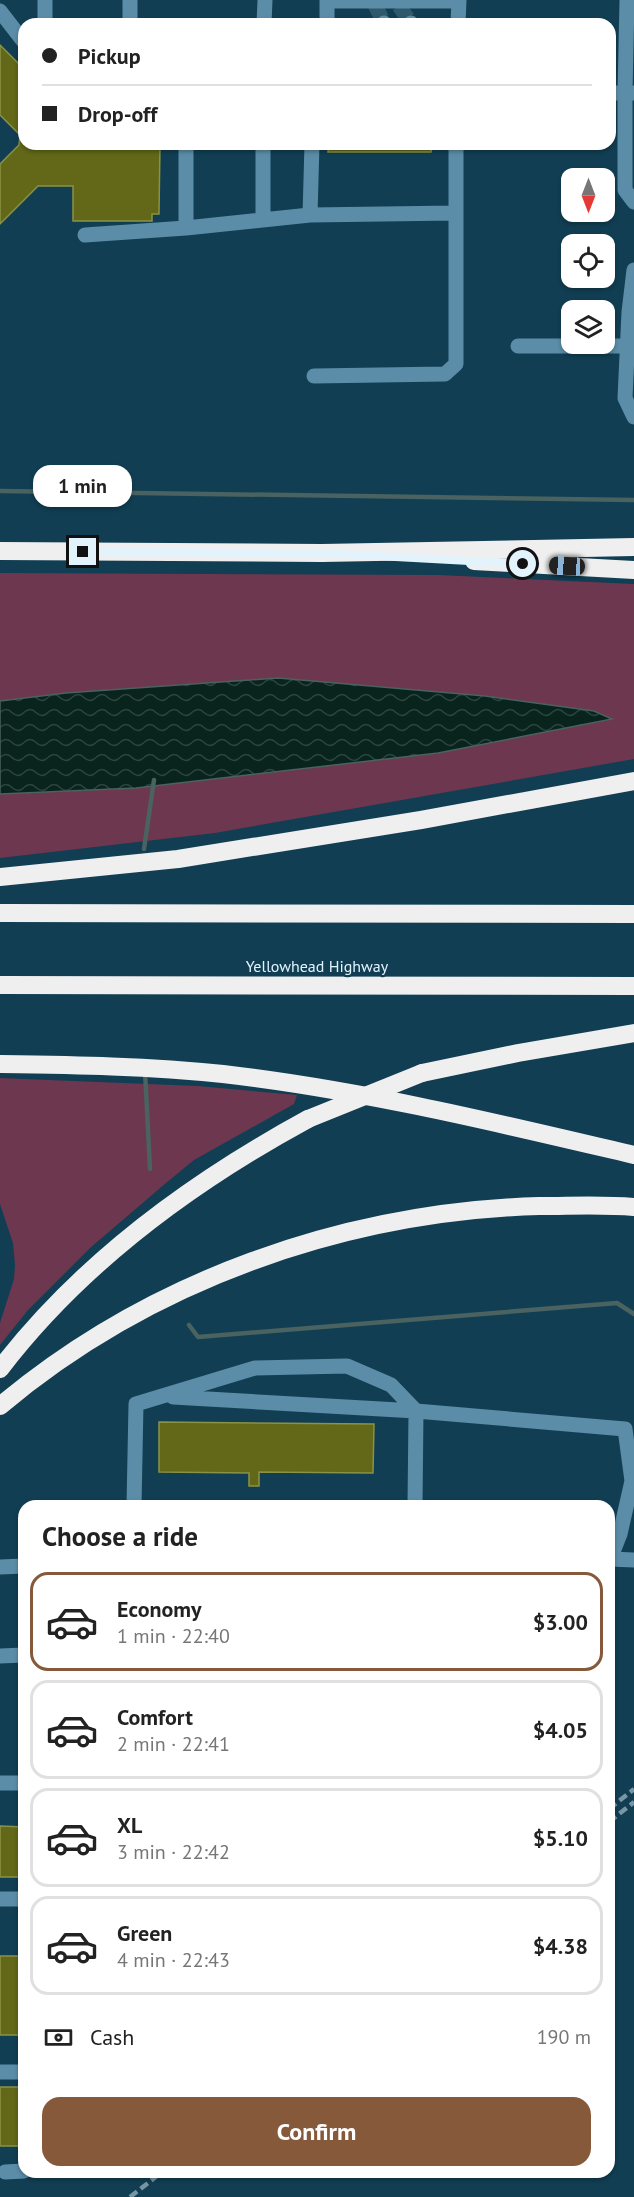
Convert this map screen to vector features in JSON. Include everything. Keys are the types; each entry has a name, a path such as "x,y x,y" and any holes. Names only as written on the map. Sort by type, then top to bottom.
{"highway":[{"path":"0,551 322,553 634,547"},
{"path":"322,553 634,570"},
{"path":"0,877 178,859 421,820 634,781"},
{"path":"0,913 634,914"},
{"name":"Yellowhead Highway","path":"0,985 634,986"},
{"path":"0,1369 51,1311 135,1232 186,1191 308,1119 422,1073 518,1053 634,1033"},
{"path":"0,1064 101,1066 222,1074 310,1086 412,1103 634,1155"},
{"path":"0,1406 37,1374 143,1309 203,1279 293,1247 389,1222 488,1208 608,1204 634,1207"}],"lane":[{"path":"45,0 45,18"},
{"path":"130,0 130,18"},
{"path":"264,18 265,0"},
{"path":"327,18 327,0 373,3 459,1 458,18"},
{"path":"627,0 623,93 625,190 634,202"},
{"path":"0,11 18,34"},
{"path":"186,150 186,228"},
{"path":"263,150 263,220"},
{"path":"310,215 312,150"},
{"path":"314,376 445,374 456,364 456,150"},
{"path":"85,235 186,228 310,215 455,213"},
{"path":"634,270 625,398 634,417"},
{"path":"518,346 627,346"},
{"path":"134,1500 136,1404 255,1368 347,1366 391,1385 416,1412 415,1500"},
{"path":"165,1397 416,1412 630,1430 632,1481 620,1534 615,1546"},
{"path":"615,1560 634,1560"},
{"path":"0,1567 18,1566"},
{"path":"0,1656 18,1655"},
{"path":"0,1782 18,1783"},
{"path":"0,1899 18,1899"},
{"path":"0,2072 18,2072"},
{"path":"5,2172 18,2171"}],"shaded area":[{"path":"0,573 438,575 634,584 634,759 215,833 0,858 0,794 136,788 278,678 66,693 0,701"},
{"path":"0,1078 197,1086 297,1095 294,1104 194,1160 166,1183 90,1248 28,1310 0,1345 0,1323 14,1279 15,1265 13,1243 0,1204"}],"water":[{"path":"278,678 485,696 594,711 612,719 438,753 136,788 0,794 0,701 66,693"}],"building":[{"path":"0,45 18,63 18,133 0,115"},
{"path":"18,146 18,150 160,150 159,214 152,214 152,221 73,221 73,186 38,186 0,224 0,164"},
{"path":"328,150 431,150 431,152 328,152"},
{"path":"159,1422 374,1424 373,1473 259,1472 259,1486 249,1486 249,1473 159,1472"},
{"path":"0,1826 18,1827 18,1877 0,1877"},
{"path":"0,1956 18,1956 18,2035 0,2035"},
{"path":"0,2087 18,2087 18,2146 0,2146"}],"waterway":[{"path":"0,491 634,500"},
{"path":"144,849 154,780"},
{"path":"145,1071 150,1169"},
{"path":"189,1325 198,1337 617,1303 634,1314"}],"tunnel":[{"path":"375,5 382,18"},
{"path":"399,6 407,18"}],"railway":[{"path":"615,1804 634,1789"},
{"path":"615,1817 634,1802"},
{"path":"130,2197 154,2178"}],"route":[{"path":"83,552 322,553 523,564"}]}
